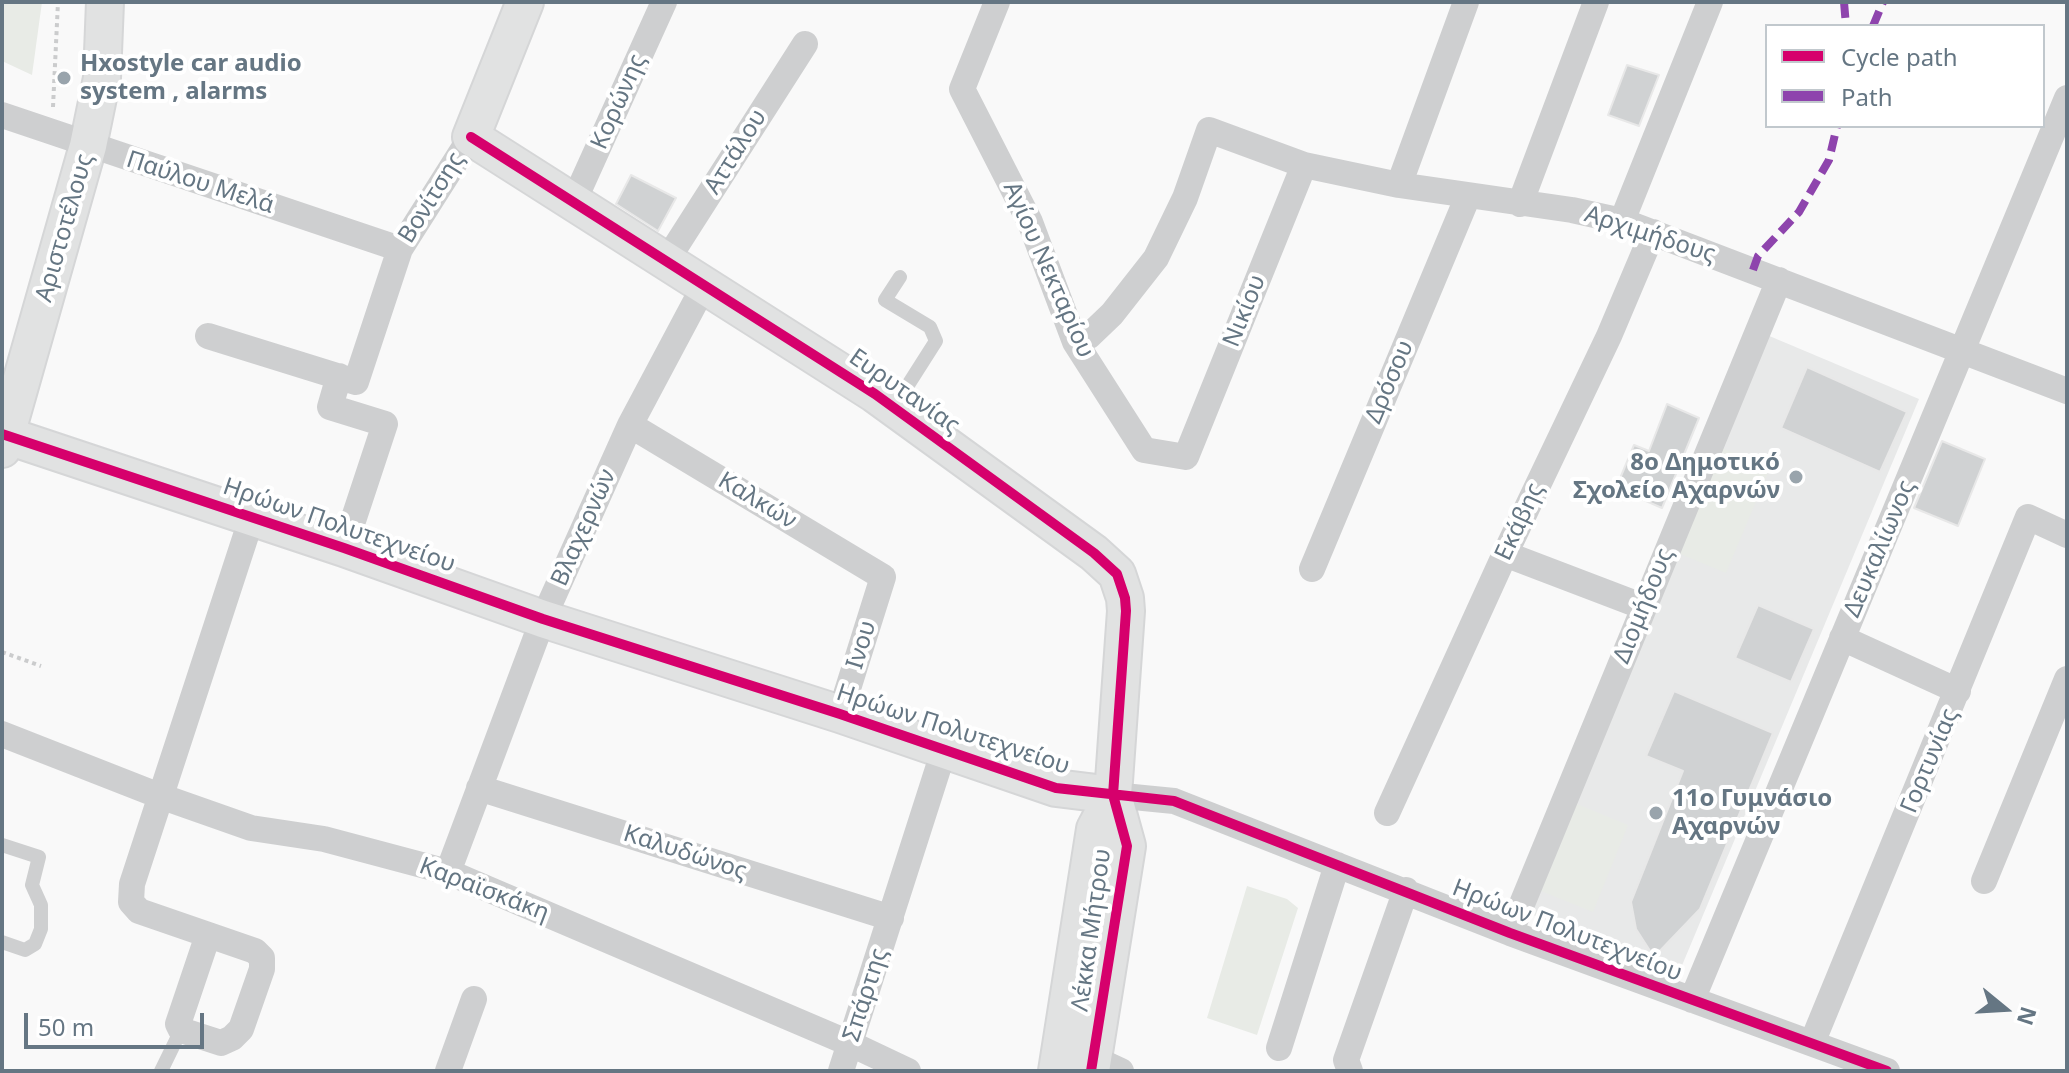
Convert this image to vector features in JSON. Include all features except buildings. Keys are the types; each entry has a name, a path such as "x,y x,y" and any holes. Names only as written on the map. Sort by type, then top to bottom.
{"street":[{"name":"Αριστοτέλους","path":"3,440 88,146 102,78 105,2"},
{"name":"Βονίτσης","path":"339,376 356,382 400,249 471,137 525,2"},
{"name":"Κορώνης","path":"574,201 664,2"},
{"name":"Αγίου Νεκταρίου","path":"997,2 962,89 1030,222 1075,342 1144,450 1186,457"},
{"path":"1399,185 1466,2"},
{"path":"1520,204 1596,2"},
{"path":"1622,221 1710,2"},
{"name":"Αττάλου","path":"667,260 805,44"},
{"name":"Δευκαλίωνος","path":"1692,1000 2067,98"},
{"name":"Παύλου Μελά","path":"2,115 400,249"},
{"name":"Αρχιμήδους","path":"1075,342 1089,336 1112,314 1156,258 1185,198 1209,130 1304,165 1399,185 1572,210 1622,221 2067,391"},
{"name":"Ευρυτανίας","path":"471,137 705,284 894,408 1094,553 1117,574 1126,611 1113,795"},
{"name":"Νικίου","path":"1186,457 1304,165"},
{"name":"Δρόσου","path":"1312,569 1468,196"},
{"name":"Εκάβης","path":"1387,813 1609,336 1653,232"},
{"name":"Διομήδους","path":"1510,933 1779,280"},
{"name":"Βλαχερνών","path":"448,872 543,619 630,425 705,284"},
{"path":"208,336 339,376 330,407 385,424 344,548"},
{"name":"Καλκών","path":"630,425 883,577"},
{"name":"Ηρώων Πολυτεχνείου","path":"3,440 252,517 543,619 840,714 1056,788 1174,801 1510,933 1887,1071"},
{"path":"208,935 178,1024 181,1030 221,1043 241,1029 262,969 262,958 255,951 139,911 131,902 132,884 252,517"},
{"name":"Γορτυνίας","path":"1812,1043 2028,517 2067,536"},
{"path":"1505,554 1644,607"},
{"name":"Ινου","path":"840,714 883,577"},
{"path":"1842,638 1958,691"},
{"path":"1984,881 2061,711 2067,679"},
{"name":"Καραϊσκάκη","path":"2,734 251,828 324,839 448,872 908,1071"},
{"name":"Σπάρτης","path":"841,1071 944,750"},
{"name":"Καλυδώνος","path":"479,788 891,918"},
{"name":"Λέκκα Μήτρου","path":"1102,1067 1127,846 1113,795"},
{"name":"Λέκκα Μήτρου","path":"1057,1071 1095,829 1113,795"},
{"path":"1279,1048 1337,865"},
{"path":"1350,1071 1346,1060 1406,890"},
{"path":"448,1071 474,999"}],"lane":[{"path":"894,408 936,341 930,327 885,300 900,277"},
{"path":"2,845 39,857 32,885 41,905 41,929 35,944 25,950 2,942"},
{"path":"161,1071 181,1030"}],"path":[{"path":"40,107 53,111 58,2"},
{"path":"2,652 41,666"}],"shaded area":[{"path":"2,2 42,2 32,75 2,61"},
{"path":"1767,335 1919,399 1678,975 1526,912"},
{"path":"1722,448 1770,468 1726,573 1678,553"},
{"path":"1577,804 1628,825 1593,912 1541,891"},
{"path":"1247,886 1287,899 1298,908 1257,1035 1207,1018"}],"marked path":[{"path":"1844,2 1846,24"},
{"path":"1874,24 1883,2"},
{"path":"1753,270 1758,256 1799,212 1829,160 1837,128"}],"cycle path":[{"path":"471,137 875,394 1094,553 1117,574 1126,611 1113,795 1127,846 1091,1071"},
{"path":"2,434 344,548 543,619 840,714 1056,788 1174,801 1510,933 1887,1071"}],"place":[{"name":"Hxostyle car audio system , alarms","path":"64,78"},
{"name":"8ο Δημοτικό Σχολείο Αχαρνών","path":"1796,477"},
{"name":"11ο Γυμνάσιο Αχαρνών","path":"1656,813"}]}
